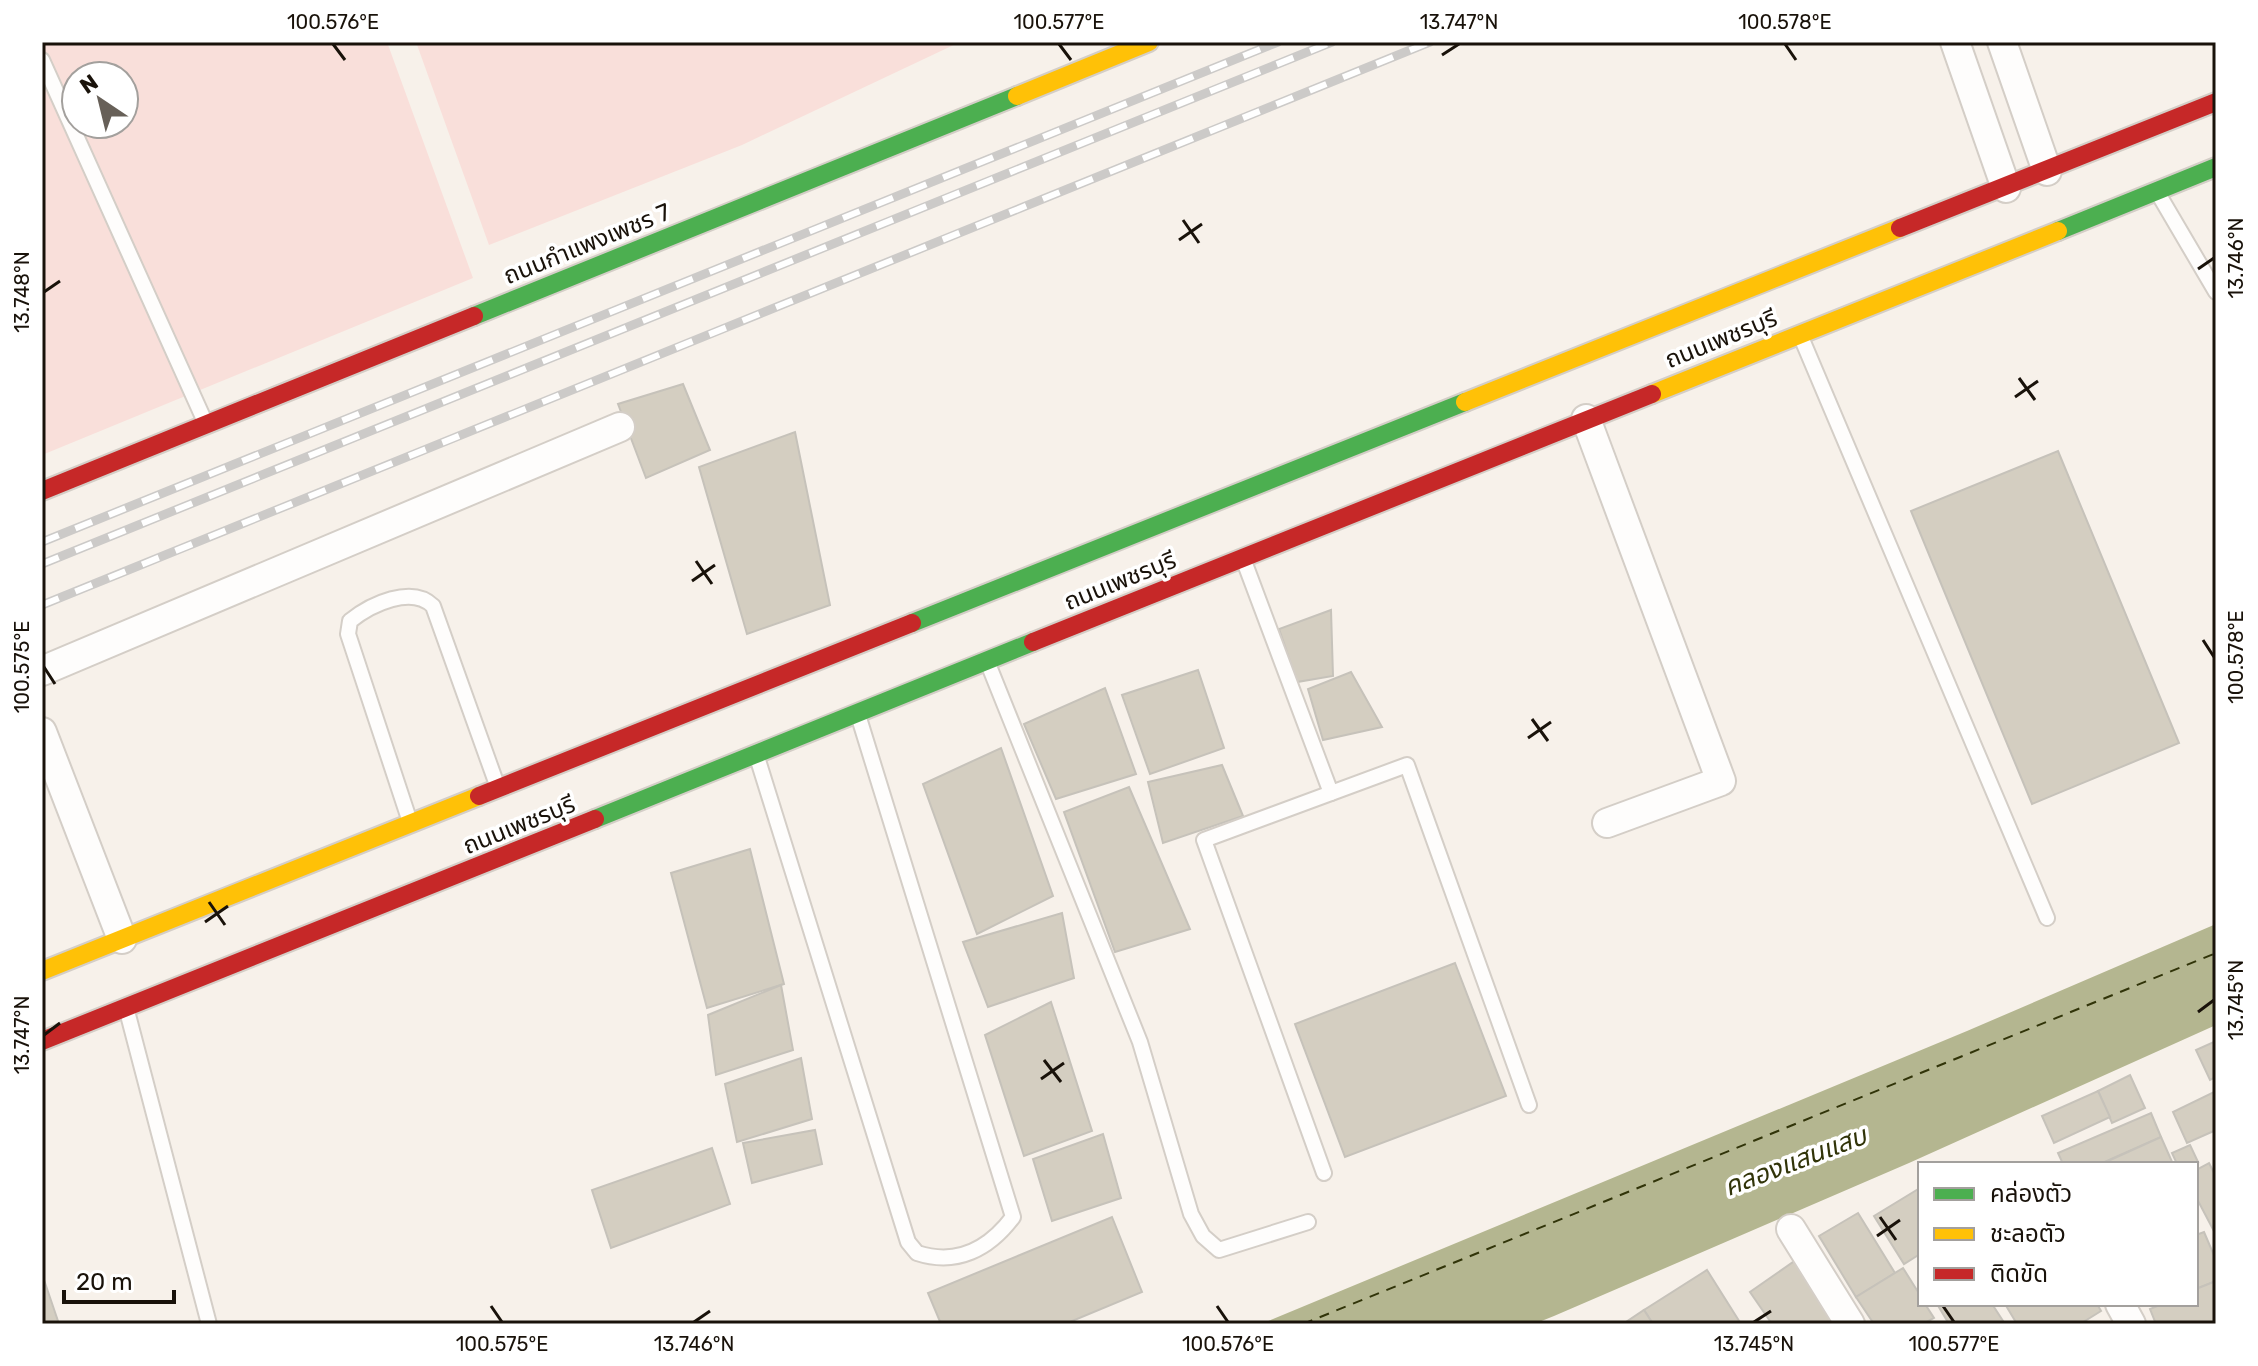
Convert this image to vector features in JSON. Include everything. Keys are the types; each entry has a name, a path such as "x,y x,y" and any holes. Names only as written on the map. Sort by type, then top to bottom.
{"main road":[{"name":"ถนนกำแพงเพชร 7","path":"42,491 1124,47 1149,42"},
{"name":"ถนนเพชรบุรี","path":"42,971 2216,102"},
{"name":"ถนนเพชรบุรี","path":"42,1041 126,1008 178,980 756,756 1242,557 2216,167"},
{"path":"160,923 168,948"}],"street":[{"path":"1955,42 2006,188"},
{"path":"2002,42 2047,171"},
{"path":"1586,419 1721,781 1607,823"},
{"path":"42,671 620,427"},
{"path":"42,732 122,939"},
{"path":"1791,1229 1850,1324"},
{"path":"2121,1306 2131,1324"}],"lane":[{"path":"42,60 206,424"},
{"path":"2157,191 2216,292"},
{"path":"1799,333 2047,918"},
{"path":"1242,557 1331,793"},
{"path":"410,823 348,634 350,621 362,612 413,594 424,597 433,606 499,788"},
{"path":"987,662 1140,1042 1197,1225 1219,1250 1308,1222"},
{"path":"756,756 908,1242 917,1253 955,1259 985,1246 1013,1217 858,714"},
{"path":"1324,1173 1204,840 1407,765 1529,1105"},
{"path":"126,1008 209,1324"}],"shaded area":[{"path":"42,42 387,42 473,278 42,455"},
{"path":"416,42 960,42 742,145 489,245"}],"water":[{"name":"คลองแสนแสบ","path":"2216,924 2216,1025 1909,1163 1554,1316 1534,1324 1261,1324 1967,1031"}],"building":[{"path":"683,384 710,450 646,478 618,404"},
{"path":"795,432 830,605 747,634 699,467"},
{"path":"2058,451 2179,743 2032,804 1911,511"},
{"path":"1331,610 1333,676 1297,682 1279,629"},
{"path":"1198,670 1224,748 1150,774 1122,695"},
{"path":"1351,672 1382,727 1323,740 1308,689"},
{"path":"1105,688 1136,774 1056,799 1024,724"},
{"path":"1001,748 1053,896 977,934 923,784"},
{"path":"1222,765 1243,816 1163,843 1148,782"},
{"path":"1129,787 1190,929 1115,952 1064,812"},
{"path":"750,849 784,984 707,1008 671,873"},
{"path":"1062,913 1074,978 988,1007 963,942"},
{"path":"1455,963 1506,1096 1345,1157 1295,1024"},
{"path":"781,985 793,1050 716,1075 708,1015"},
{"path":"1051,1002 1092,1131 1024,1156 985,1035"},
{"path":"2216,1041 2216,1077 2210,1080 2196,1050"},
{"path":"801,1058 812,1119 737,1142 725,1084"},
{"path":"2130,1075 2145,1108 2112,1123 2098,1091"},
{"path":"2098,1091 2110,1117 2054,1143 2042,1116"},
{"path":"2216,1091 2216,1130 2187,1143 2173,1112"},
{"path":"2151,1113 2161,1137 2105,1162 2062,1162 2058,1153"},
{"path":"815,1130 822,1164 752,1183 743,1143"},
{"path":"1103,1134 1121,1198 1052,1221 1033,1159"},
{"path":"2161,1137 2172,1162 2108,1162"},
{"path":"2190,1145 2198,1162 2176,1162 2172,1153"},
{"path":"712,1148 730,1204 611,1248 592,1190"},
{"path":"2209,1163 2216,1177 2216,1235 2198,1201 2198,1169"},
{"path":"1918,1189 1918,1255 1904,1264 1874,1216"},
{"path":"1858,1213 1895,1273 1856,1297 1819,1236"},
{"path":"1112,1217 1142,1292 1065,1324 941,1324 928,1293"},
{"path":"2204,1232 2216,1260 2216,1281 2198,1288 2198,1234"},
{"path":"1796,1260 1840,1324 1772,1324 1750,1292"},
{"path":"1903,1268 1918,1292 1918,1306 1926,1306 1934,1318 1923,1324 1874,1324 1856,1297"},
{"path":"1707,1270 1741,1324 1653,1324 1644,1310"},
{"path":"42,1274 59,1324 42,1324"},
{"path":"2216,1281 2216,1324 2156,1324 2150,1309 2157,1306 2198,1306 2198,1288"},
{"path":"1938,1306 1993,1306 2005,1324 1949,1324"},
{"path":"2006,1306 2098,1306 2101,1311 2080,1324 2017,1324"},
{"path":"1644,1310 1653,1324 1623,1324"}],"ferry route":[{"path":"1303,1324 2216,953"}],"railway":[{"path":"42,542 1278,42"},
{"path":"42,564 1332,42"},
{"path":"42,605 1430,42"}],"traffic: fast":[{"path":"474,316 1017,96"},
{"path":"2058,231 2216,167"},
{"path":"912,623 1465,402"},
{"path":"595,819 1033,642"}],"traffic: slow":[{"path":"1017,96 1149,42"},
{"path":"1465,402 1900,228"},
{"path":"1652,394 2058,231"},
{"path":"42,971 479,796"}],"traffic: jam":[{"path":"1900,228 2216,102"},
{"path":"42,491 474,316"},
{"path":"1033,642 1652,394"},
{"path":"479,796 912,623"},
{"path":"42,1041 595,819"}]}
